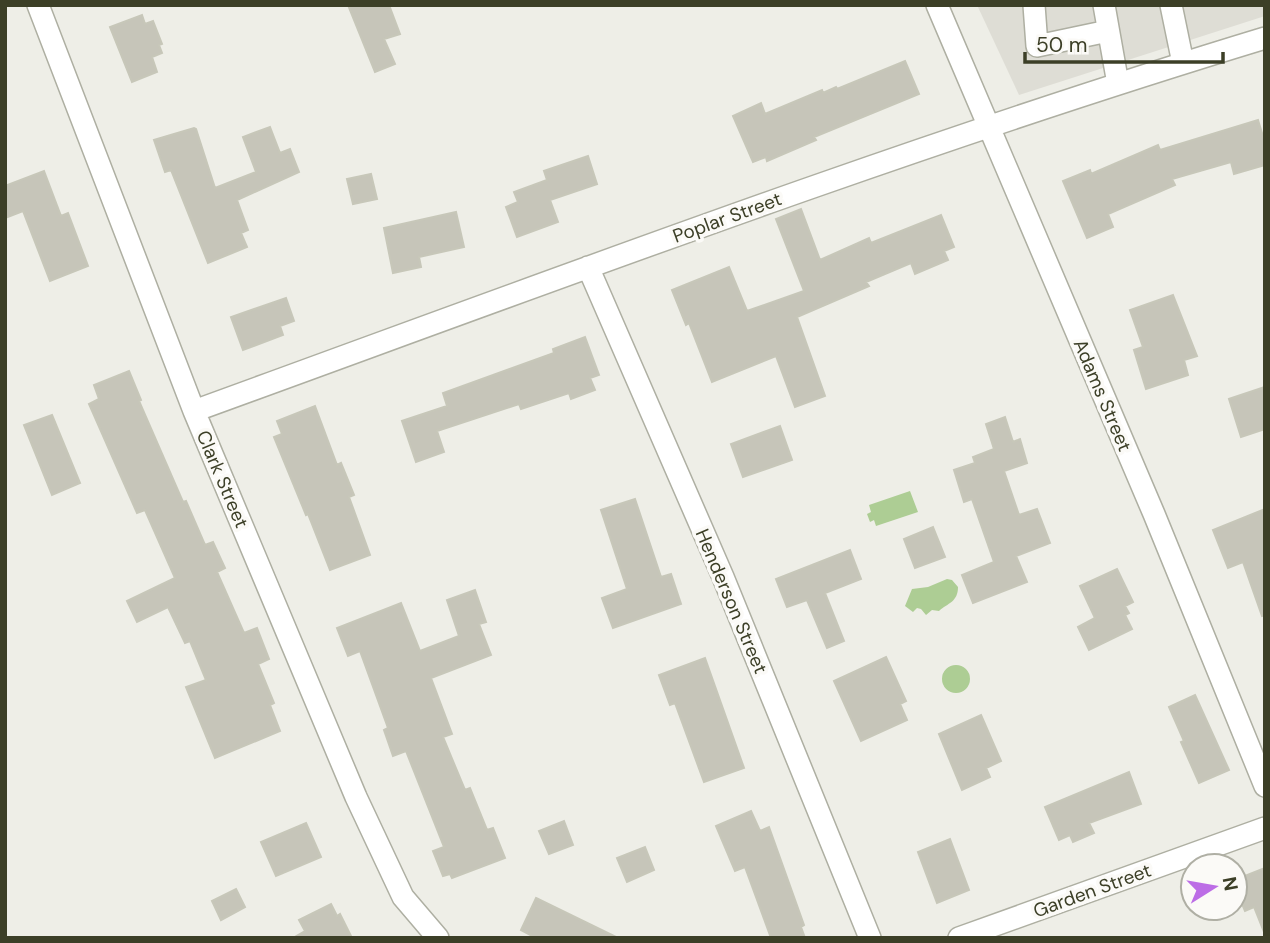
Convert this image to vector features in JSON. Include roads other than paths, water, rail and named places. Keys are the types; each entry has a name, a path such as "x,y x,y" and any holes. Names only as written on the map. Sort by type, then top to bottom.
{"street":[{"name":"Clark Street","path":"38,5 194,411 356,797 403,897 438,938"},
{"name":"Adams Street","path":"937,5 1154,514 1265,786"},
{"path":"1034,5 1037,47 1108,31"},
{"path":"1104,5 1118,84"},
{"path":"1171,5 1183,63"},
{"name":"Poplar Street","path":"194,411 588,267 989,125 1265,38"},
{"name":"Henderson Street","path":"588,267 723,577 870,938"},
{"name":"Garden Street","path":"959,938 1265,828"}]}
